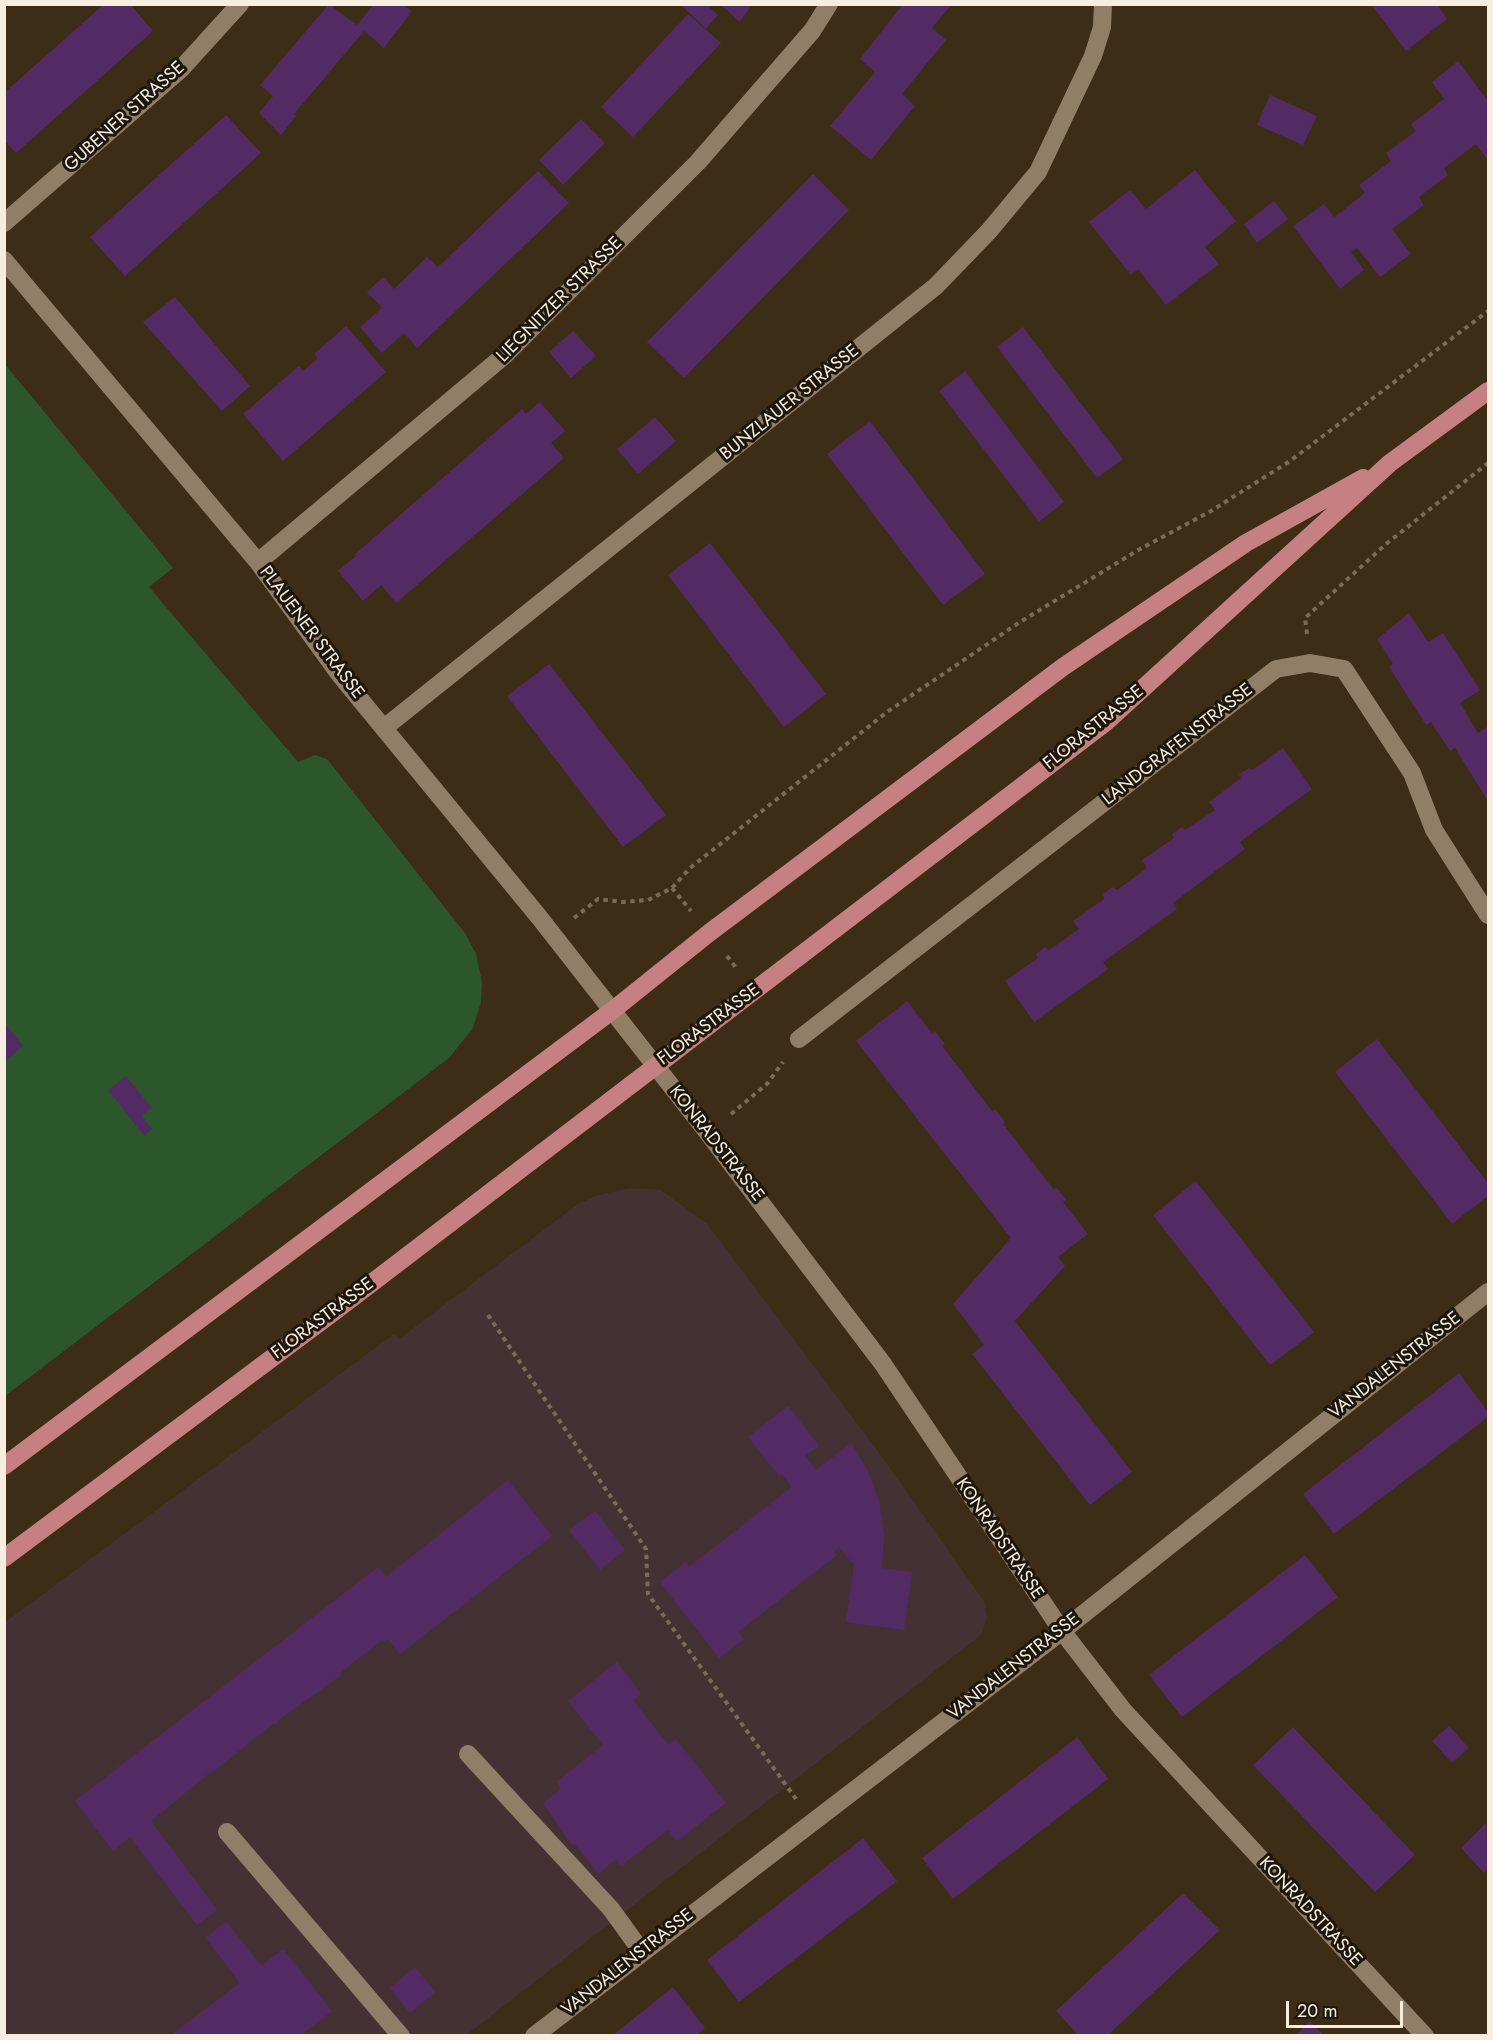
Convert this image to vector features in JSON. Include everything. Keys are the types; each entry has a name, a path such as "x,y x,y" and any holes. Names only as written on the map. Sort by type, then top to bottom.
{"main road":[{"name":"FLORASTRASSE","path":"4,1558 1106,722 1390,463 1488,391"},
{"name":"FLORASTRASSE","path":"4,1466 613,1010 709,933 1063,667 1246,543 1390,463"}],"street":[{"name":"GUBENER STRASSE","path":"4,223 181,69 240,4"},
{"name":"LIEGNITZER STRASSE","path":"258,562 506,354 698,162 812,31 829,4"},
{"name":"BUNZLAUER STRASSE","path":"384,728 936,286 989,231 1038,172 1092,56 1102,27 1103,4"},
{"name":"PLAUENER STRASSE","path":"4,260 258,562 318,646 613,1010"},
{"name":"LANDGRAFENSTRASSE","path":"799,1039 1276,669 1310,663 1344,669 1412,773 1434,830 1488,915"},
{"name":"KONRADSTRASSE","path":"613,1010 882,1364 1062,1631 1123,1710 1425,2036"},
{"name":"VANDALENSTRASSE","path":"534,2036 1062,1631 1488,1292"},
{"path":"468,1754 611,1910 642,1952"},
{"path":"227,1833 401,2036"}],"path":[{"path":"553,934 598,899 622,902 648,900 672,888 690,868 887,712 1020,622 1140,549 1211,512 1290,460 1488,311"},
{"path":"1310,663 1305,618 1386,544 1488,463"},
{"path":"488,1314 646,1549 648,1594 813,1821"}],"shaded area":[{"path":"630,1188 661,1190 707,1224 877,1450 984,1601 987,1619 981,1635 465,2036 5,2035 4,1623 394,1334 399,1339 578,1204 598,1195"}],"green space":[{"path":"4,363 173,568 149,587 298,762 315,755 327,759 465,933 476,954 482,982 481,1002 473,1028 449,1058 5,1396"}],"building":[{"path":"104,4 130,4 153,31 16,153 4,140 4,93"},
{"path":"329,4 357,25 374,4 401,4 412,11 384,48 364,31 294,114 296,116 281,135 259,113 273,96 260,85"},
{"path":"680,4 706,4 718,15 706,29"},
{"path":"720,4 747,4 750,7 740,22"},
{"path":"903,4 952,4 932,28 946,40 902,94 915,106 871,160 830,126 875,72 860,59"},
{"path":"1371,4 1437,4 1447,19 1406,51"},
{"path":"688,14 721,43 633,137 601,107"},
{"path":"1458,61 1488,101 1488,160 1476,144 1444,168 1448,175 1419,197 1424,205 1392,229 1411,254 1380,277 1357,248 1351,252 1364,270 1340,289 1293,226 1324,204 1334,217 1365,193 1359,185 1391,161 1386,153 1416,131 1411,124 1444,99 1432,82"},
{"path":"1270,95 1317,116 1303,145 1257,125"},
{"path":"226,115 261,153 125,276 90,237"},
{"path":"581,119 605,143 563,185 539,160"},
{"path":"1195,170 1236,221 1205,247 1219,264 1166,305 1138,269 1131,275 1089,222 1130,190 1146,209"},
{"path":"538,171 569,203 417,348 404,333 382,353 360,327 382,308 367,292 383,277 394,289 427,257 438,267"},
{"path":"813,174 849,210 684,378 647,342"},
{"path":"1274,201 1288,219 1257,243 1244,224"},
{"path":"175,297 250,386 222,411 143,322"},
{"path":"346,326 386,372 283,461 243,414 299,366 303,371 318,358 314,354"},
{"path":"1023,327 1123,459 1097,478 997,347"},
{"path":"573,331 596,356 571,378 549,352"},
{"path":"965,371 1064,502 1039,522 939,391"},
{"path":"540,402 565,431 551,443 564,458 396,603 381,585 363,601 338,571 522,409 526,414"},
{"path":"655,417 676,441 638,474 617,449"},
{"path":"870,421 985,574 943,605 827,454"},
{"path":"710,543 826,694 784,727 668,575"},
{"path":"1409,613 1428,642 1443,633 1480,690 1460,703 1478,733 1488,726 1488,801 1455,748 1450,751 1431,722 1426,725 1389,667 1393,664 1377,639"},
{"path":"549,664 666,815 623,847 507,696"},
{"path":"1283,748 1312,789 1240,842 1245,849 1173,903 1177,909 1103,962 1108,969 1034,1022 1005,981 1038,958 1036,954 1045,947 1049,950 1079,929 1073,921 1104,899 1103,894 1112,887 1117,890 1147,868 1142,860 1174,838 1172,834 1182,827 1185,830 1215,810 1209,802 1241,778 1239,774 1249,768 1252,770"},
{"path":"907,1001 932,1033 935,1031 945,1044 942,1046 993,1112 995,1109 1005,1122 1003,1124 1054,1190 1056,1187 1066,1200 1063,1202 1088,1234 1058,1257 1065,1266 1015,1321 1132,1472 1090,1505 972,1354 984,1345 953,1304 1011,1238 856,1041"},
{"path":"4,1022 23,1046 4,1062"},
{"path":"1377,1039 1488,1183 1488,1196 1452,1224 1335,1072"},
{"path":"126,1076 152,1108 142,1116 152,1129 144,1136 108,1090"},
{"path":"1196,1181 1314,1332 1270,1365 1153,1215"},
{"path":"1459,1373 1488,1412 1488,1417 1334,1534 1303,1494"},
{"path":"788,1406 819,1446 805,1456 816,1470 851,1443 868,1471 879,1502 884,1535 882,1568 912,1572 904,1630 846,1622 854,1565 839,1547 834,1551 837,1555 738,1632 744,1639 719,1658 660,1582 686,1562 689,1567 792,1487 782,1474 779,1476 748,1437"},
{"path":"508,1480 552,1536 400,1654 388,1639 384,1642 382,1640 340,1673 341,1675 279,1720 276,1725 274,1723 151,1821 217,1910 197,1925 130,1837 113,1851 75,1801 378,1567 386,1577"},
{"path":"595,1511 625,1550 600,1570 569,1530"},
{"path":"1305,1555 1338,1597 1182,1717 1149,1675"},
{"path":"617,1662 641,1694 633,1700 668,1745 676,1739 726,1803 677,1841 669,1831 665,1832 621,1866 616,1859 598,1874 576,1845 571,1844 543,1803 561,1789 556,1782 603,1745 568,1701"},
{"path":"1449,1726 1469,1748 1452,1763 1432,1741"},
{"path":"1293,1727 1415,1855 1375,1892 1253,1765"},
{"path":"1077,1737 1108,1779 953,1899 922,1858"},
{"path":"1486,1823 1488,1869 1484,1873 1461,1848"},
{"path":"863,1838 897,1881 739,2002 707,1960"},
{"path":"1183,1893 1220,1930 1107,2036 1079,2036 1056,2011"},
{"path":"226,1921 261,1966 283,1949 332,2011 300,2036 170,2036 240,1983 206,1938"},
{"path":"415,1967 435,1992 410,2013 390,1988"},
{"path":"673,1987 705,2028 696,2036 612,2036"},
{"path":"1310,2021 1324,2036 1295,2036"}]}
